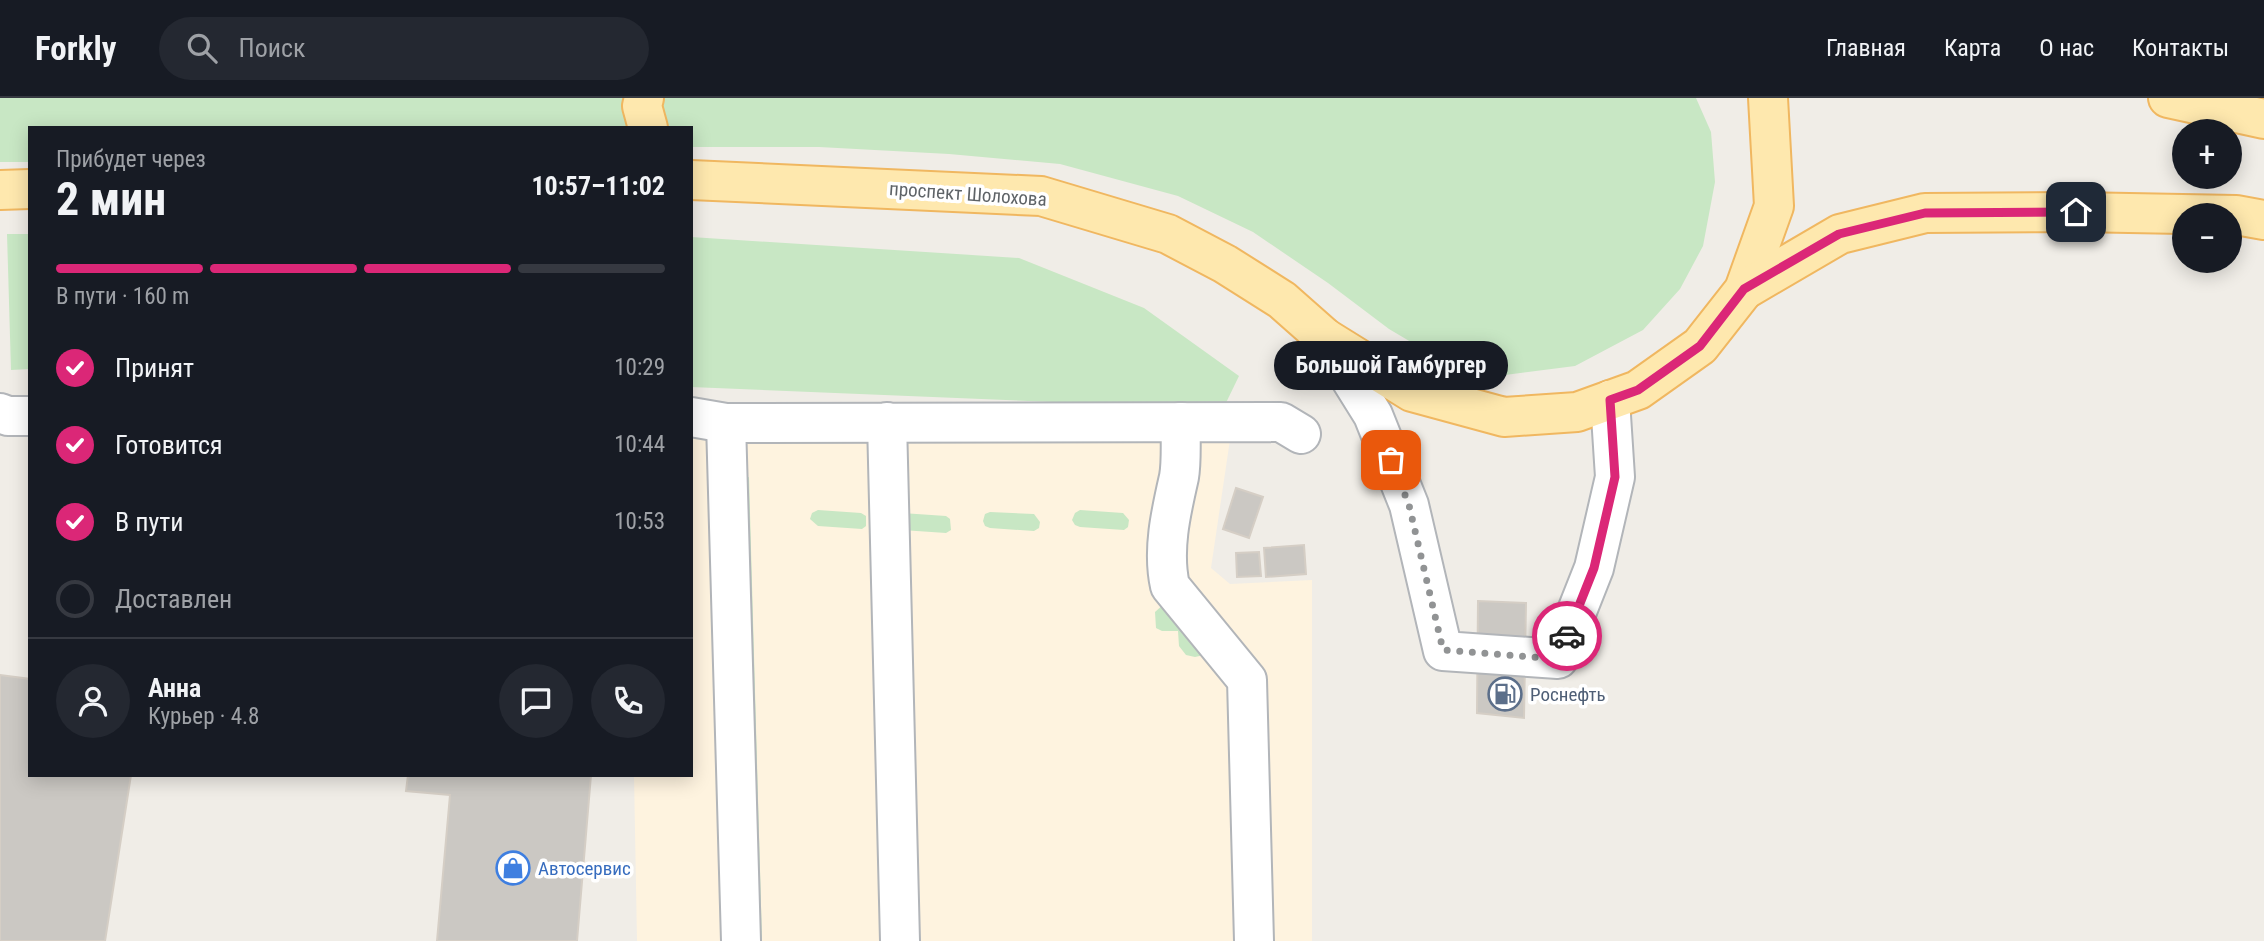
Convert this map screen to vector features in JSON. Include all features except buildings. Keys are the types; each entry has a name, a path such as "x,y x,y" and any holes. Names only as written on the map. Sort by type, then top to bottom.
{"main road":[{"path":"644,98 642,106 647,126"},
{"name":"проспект Шолохова","path":"693,180 1041,196 1168,234 1225,264 1282,300 1325,338 1412,392 1504,417 1577,412 1638,390 1700,346 1744,289 1774,206 1768,98"},
{"path":"2168,98 2264,119"},
{"path":"0,190 28,189"},
{"path":"1744,289 1839,234 1925,213 2236,215 2264,220"}],"lane":[{"path":"1325,338 1373,415 1409,505 1443,650 1558,659 1594,568 1615,477 1610,400"},
{"path":"0,413 8,416 28,416"},
{"path":"741,941 709,420 1281,422 1301,434"},
{"path":"887,422 900,941"},
{"path":"1181,422 1179,476 1174,489 1166,566 1170,586 1247,680 1254,941"}],"shaded area":[{"path":"693,432 1231,433 1211,568 1230,584 1312,580 1312,941 637,941 634,777 693,777"}],"green space":[{"path":"0,98 1696,98 1711,132 1715,182 1703,246 1680,289 1643,330 1575,366 1505,375 1443,361 1389,329 1253,232 1178,196 1060,164 949,154 819,147 693,147 693,126 28,126 28,162 0,162"},
{"path":"7,234 28,234 28,369 11,370"},
{"path":"693,237 1019,258 1144,308 1239,376 1223,409 693,387"},
{"path":"749,477 762,941 752,941 739,480"},
{"path":"818,510 861,513 866,516 866,526 862,529 818,526 810,519 812,513"},
{"path":"1080,510 1123,513 1129,520 1128,527 1124,530 1080,527 1072,520"},
{"path":"902,513 946,516 950,519 951,530 946,533 902,530"},
{"path":"985,514 1034,514 1040,522 1039,528 1034,531 990,528 985,526 983,521"},
{"path":"1164,604 1204,655 1186,655 1179,646 1178,631 1162,631 1156,628 1155,612"}],"way so far":[{"path":"1391,460 1409,505 1443,650 1558,659 1567,636"}],"place":[{"name":"Большой Гамбургер","path":"1391,460"},
{"name":"Роснефть","path":"1505,694"},
{"name":"Автосервис","path":"513,868"}],"route":[{"path":"1567,636 1594,568 1615,477 1610,400 1638,390 1700,346 1744,289 1839,234 1925,213 2076,212"}]}
